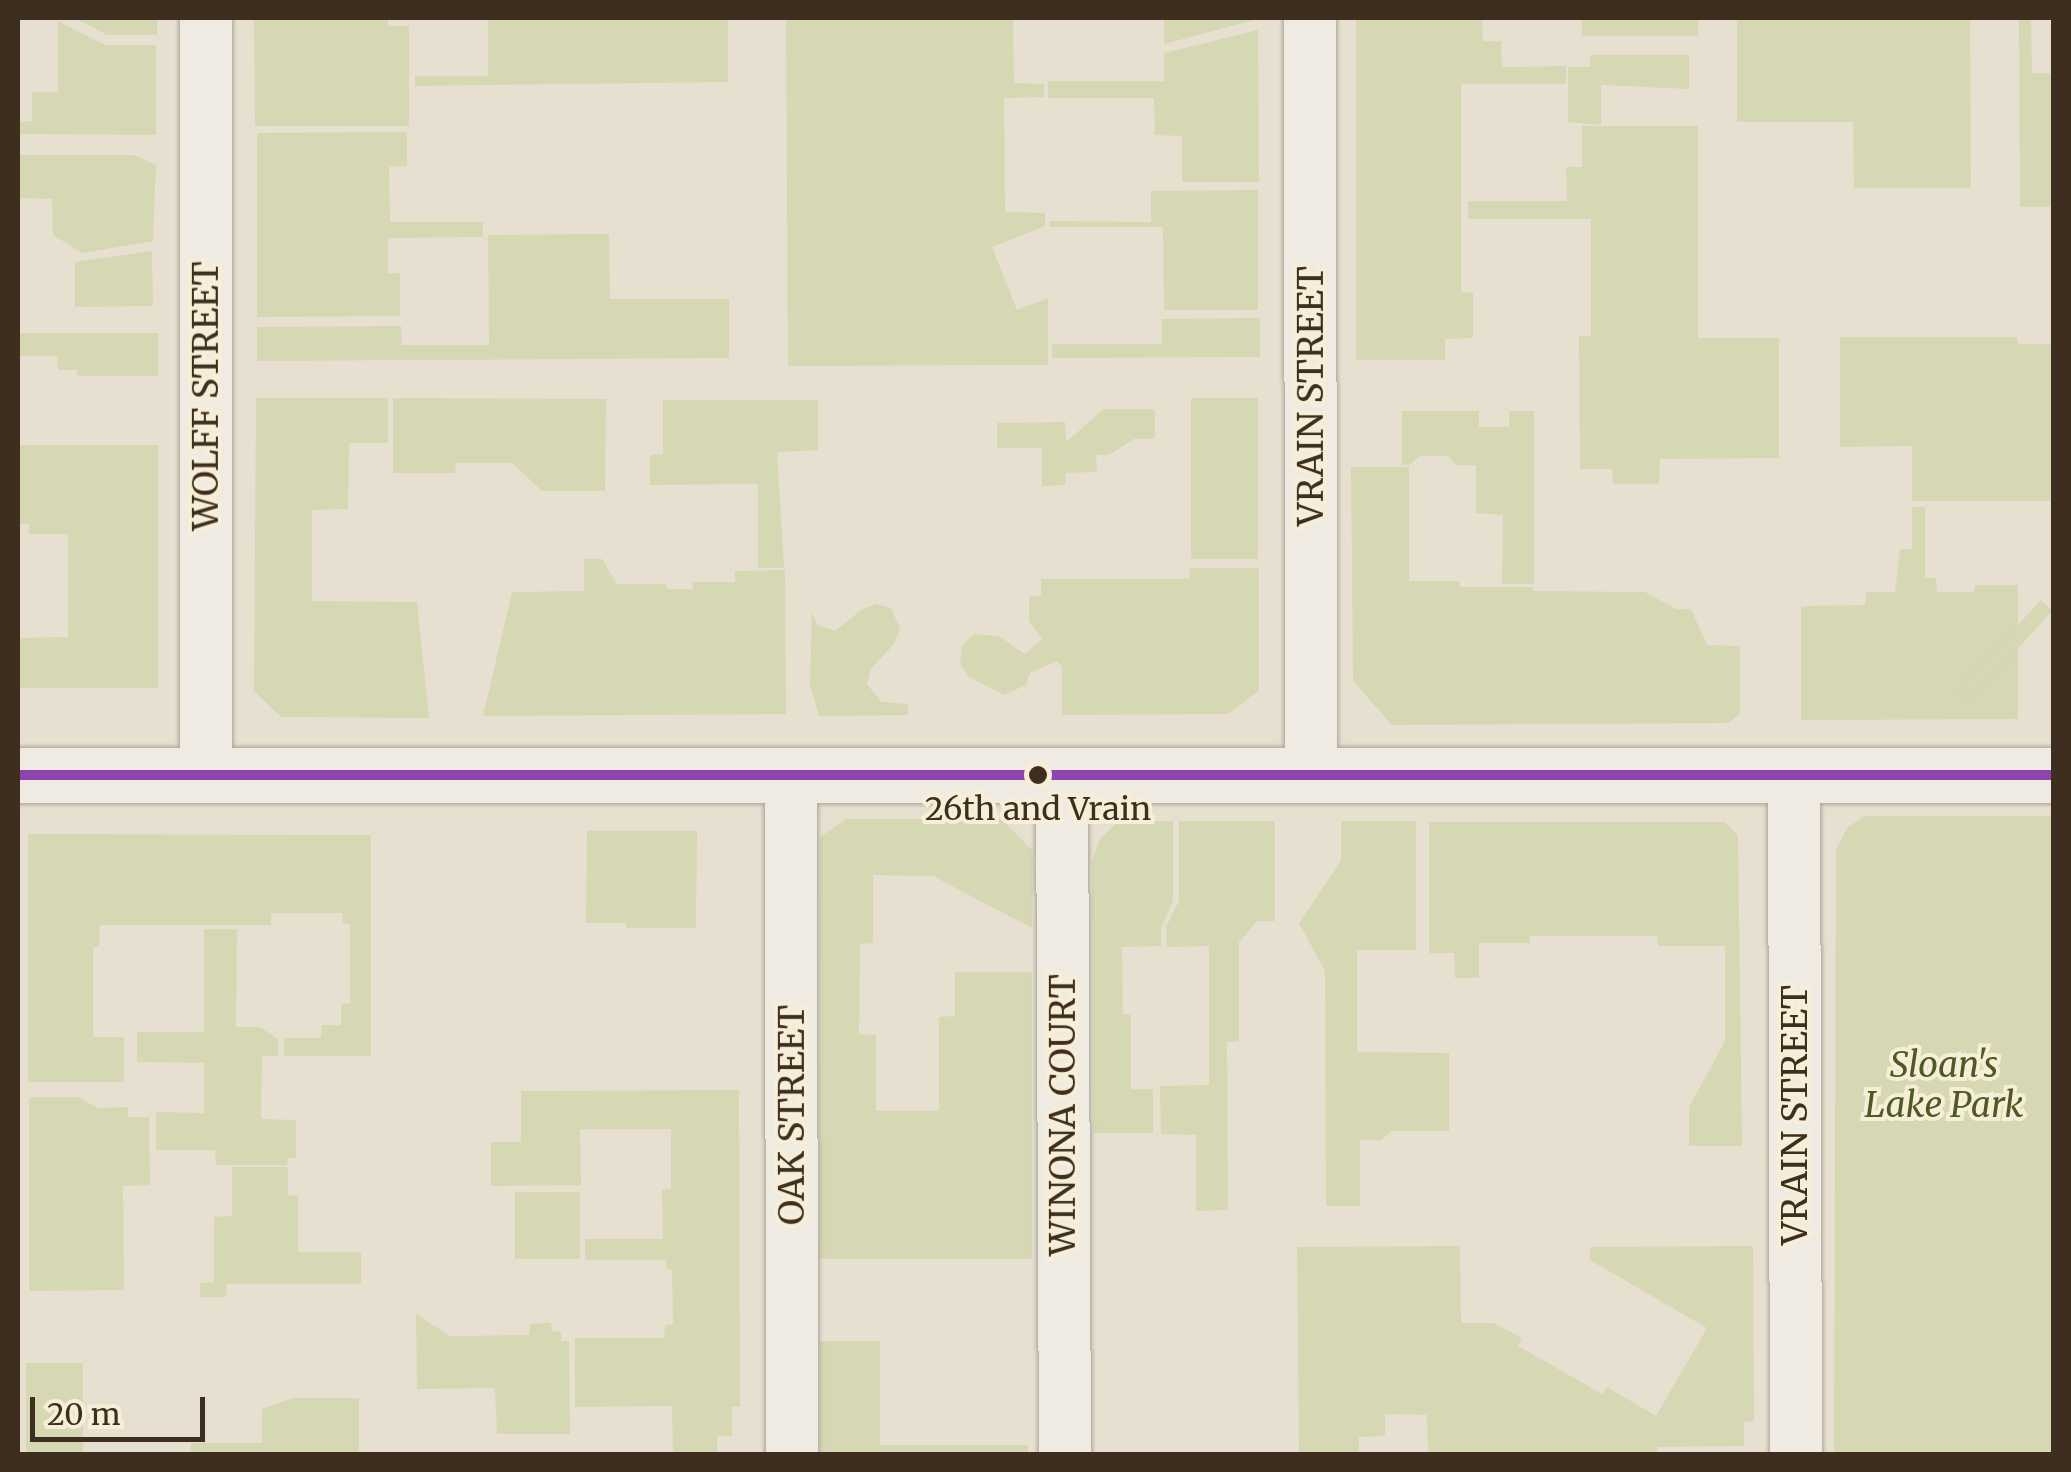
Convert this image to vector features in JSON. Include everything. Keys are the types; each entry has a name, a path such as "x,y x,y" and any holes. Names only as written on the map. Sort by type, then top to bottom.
{"street":[{"name":"WOLFF STREET","path":"206,18 206,775"},
{"name":"VRAIN STREET","path":"1310,18 1311,775"},
{"path":"18,775 2054,775"},
{"name":"OAK STREET","path":"792,775 792,1454"},
{"name":"WINONA COURT","path":"1062,775 1065,1454"},
{"name":"VRAIN STREET","path":"1794,775 1796,1454"}],"green space":[{"path":"75,18 157,18 157,35 107,35"},
{"path":"254,18 388,18 388,26 409,26 409,126 255,126"},
{"path":"488,18 728,18 728,82 415,86 415,76 488,76"},
{"path":"786,18 1013,18 1014,83 1044,84 1044,97 1004,98 1005,212 1045,213 1045,226 992,247 1017,310 1048,298 1048,365 788,366"},
{"path":"1164,18 1258,18 1258,19 1164,44"},
{"path":"1356,18 1482,18 1483,41 1501,41 1502,67 1566,66 1566,84 1461,84 1461,292 1473,293 1473,338 1445,339 1445,360 1356,360"},
{"path":"1582,18 1698,18 1698,36 1582,36"},
{"path":"1737,18 1970,18 1971,188 1854,188 1853,122 1737,122"},
{"path":"2019,18 2031,18 2032,73 2053,73 2053,207 2020,207"},
{"path":"58,21 105,45 156,45 156,135 18,134 18,122 32,121 32,92 58,92"},
{"path":"1258,30 1259,182 1182,182 1182,136 1155,135 1154,98 1048,98 1048,81 1164,81 1164,53"},
{"path":"1590,55 1689,55 1689,89 1601,85 1601,125 1568,122 1568,67 1590,67"},
{"path":"1582,126 1698,126 1698,338 1779,338 1779,458 1660,459 1659,484 1613,484 1612,469 1580,469 1579,336 1591,336 1591,219 1468,219 1468,201 1567,201 1566,167 1582,167"},
{"path":"407,132 407,166 389,167 390,222 483,222 483,237 388,238 388,273 400,273 400,316 257,317 257,133"},
{"path":"18,155 134,155 156,165 153,241 82,253 53,235 52,199 18,198"},
{"path":"1258,190 1258,310 1164,310 1163,227 1050,227 1050,221 1151,222 1151,191"},
{"path":"609,234 610,299 729,299 729,358 257,361 257,327 401,326 402,345 489,345 488,235"},
{"path":"152,251 153,306 75,307 75,262"},
{"path":"1260,318 1260,357 1052,358 1052,344 1162,344 1162,319"},
{"path":"18,333 158,333 158,376 77,376 77,370 58,370 57,356 18,356"},
{"path":"1840,337 2017,337 2018,344 2053,344 2053,501 1912,501 1912,446 1840,447"},
{"path":"256,398 388,398 388,443 349,443 348,509 312,510 312,601 417,602 429,718 281,717 254,691"},
{"path":"393,398 606,399 605,491 542,491 512,463 456,463 455,473 393,473"},
{"path":"1191,398 1258,398 1258,559 1191,559"},
{"path":"663,400 818,400 818,450 777,452 784,568 758,568 758,484 650,485 650,455 663,454"},
{"path":"1104,409 1155,409 1155,439 1134,439 1109,455 1096,455 1097,472 1066,473 1065,485 1042,486 1042,448 997,448 997,423 1065,422 1066,442"},
{"path":"1402,411 1479,411 1479,427 1509,427 1509,411 1534,411 1534,584 1502,584 1503,515 1476,513 1476,465 1456,465 1448,456 1420,456 1410,465 1402,465"},
{"path":"18,445 158,445 158,688 18,688 18,638 68,637 68,534 29,534 29,524 18,524"},
{"path":"1351,467 1409,467 1409,581 1459,581 1460,587 1533,587 1533,591 1645,592 1676,609 1691,609 1707,645 1740,646 1740,713 1729,723 1392,725 1353,681"},
{"path":"1912,507 1925,507 1925,578 1936,578 1937,592 1974,592 1975,585 2018,585 2018,719 1801,720 1801,606 1865,605 1866,592 1895,592 1900,549 1912,549"},
{"path":"584,559 602,559 617,584 666,584 667,589 693,589 692,582 735,582 735,571 785,570 786,714 483,716 512,592 584,591"},
{"path":"1190,568 1259,568 1259,690 1228,714 1062,715 1062,667 1057,661 1030,673 1026,685 1004,695 969,677 960,663 962,646 974,634 999,636 1025,654 1042,639 1029,621 1029,596 1041,596 1041,579 1189,579"},
{"path":"2041,600 2053,611 1969,700 1958,689"},
{"path":"876,604 891,608 900,629 894,644 871,669 867,684 881,702 908,704 908,715 819,716 810,685 812,612 817,625 835,631 861,610"},
{"name":"Sloan's Lake Park","path":"1865,816 2053,816 2053,1454 1834,1454 1836,849 1848,827"},
{"path":"846,819 1001,819 1033,851 1032,928 933,876 873,875 873,943 860,944 859,1034 876,1035 876,1111 939,1111 939,1017 955,1016 955,972 1032,972 1032,1259 819,1259 820,837"},
{"path":"1119,821 1173,821 1173,901 1161,928 1161,946 1122,947 1123,1014 1131,1015 1131,1089 1153,1089 1153,1133 1093,1133 1092,861 1100,839"},
{"path":"1179,821 1275,821 1275,921 1257,921 1239,942 1239,1041 1227,1042 1228,1210 1196,1211 1196,1135 1161,1134 1160,1086 1209,1085 1209,946 1167,947 1166,927 1179,901"},
{"path":"1341,821 1416,821 1416,950 1357,950 1357,1052 1449,1053 1449,1131 1391,1131 1381,1140 1360,1140 1360,1206 1326,1206 1325,971 1299,923 1341,861"},
{"path":"1429,822 1725,822 1738,836 1742,1146 1689,1146 1689,1107 1725,1041 1725,946 1658,946 1657,936 1530,936 1530,943 1479,943 1479,978 1455,978 1454,953 1429,953"},
{"path":"587,831 697,831 696,928 626,928 626,923 586,923"},
{"path":"28,834 371,835 371,1056 284,1056 284,1038 321,1038 322,1025 341,1025 341,1004 350,1003 350,924 343,923 342,913 271,913 271,925 100,925 99,947 93,947 93,1037 124,1037 124,1082 28,1082"},
{"path":"204,929 237,929 236,1027 260,1027 278,1039 278,1056 262,1056 261,1119 296,1120 296,1158 288,1158 287,1165 216,1165 215,1150 156,1150 156,1112 204,1113 204,1063 137,1062 137,1032 204,1032"},
{"path":"739,1090 740,1407 732,1407 732,1436 717,1436 717,1454 673,1454 672,1406 575,1407 575,1338 664,1338 665,1325 673,1324 672,1270 666,1269 666,1260 585,1260 585,1239 663,1239 662,1190 671,1189 671,1129 580,1129 581,1185 491,1186 491,1142 521,1142 521,1091"},
{"path":"29,1097 78,1097 98,1108 128,1107 128,1117 149,1117 150,1185 123,1186 124,1290 29,1291"},
{"path":"232,1167 288,1167 288,1195 298,1196 298,1252 361,1252 361,1284 227,1284 226,1297 200,1297 200,1283 214,1282 214,1217 232,1216"},
{"path":"515,1192 580,1192 580,1259 515,1259"},
{"path":"1460,1246 1461,1323 1494,1323 1522,1338 1518,1346 1602,1394 1607,1387 1656,1416 1707,1328 1590,1260 1590,1247 1753,1246 1754,1421 1744,1422 1744,1446 1658,1447 1657,1454 1428,1454 1427,1415 1385,1414 1385,1436 1359,1437 1359,1454 1299,1454 1297,1247"},
{"path":"416,1314 450,1336 529,1335 530,1324 551,1323 552,1331 561,1332 561,1341 569,1341 570,1434 497,1434 495,1388 417,1389"},
{"path":"820,1341 880,1341 880,1445 1028,1445 1028,1454 820,1454"},
{"path":"26,1363 83,1363 83,1454 26,1454"},
{"path":"293,1398 359,1398 359,1454 191,1454 191,1443 262,1443 262,1409"}],"transit line":[{"path":"18,775 2054,775"}],"place":[{"name":"26th and Vrain","path":"1038,775"}]}
